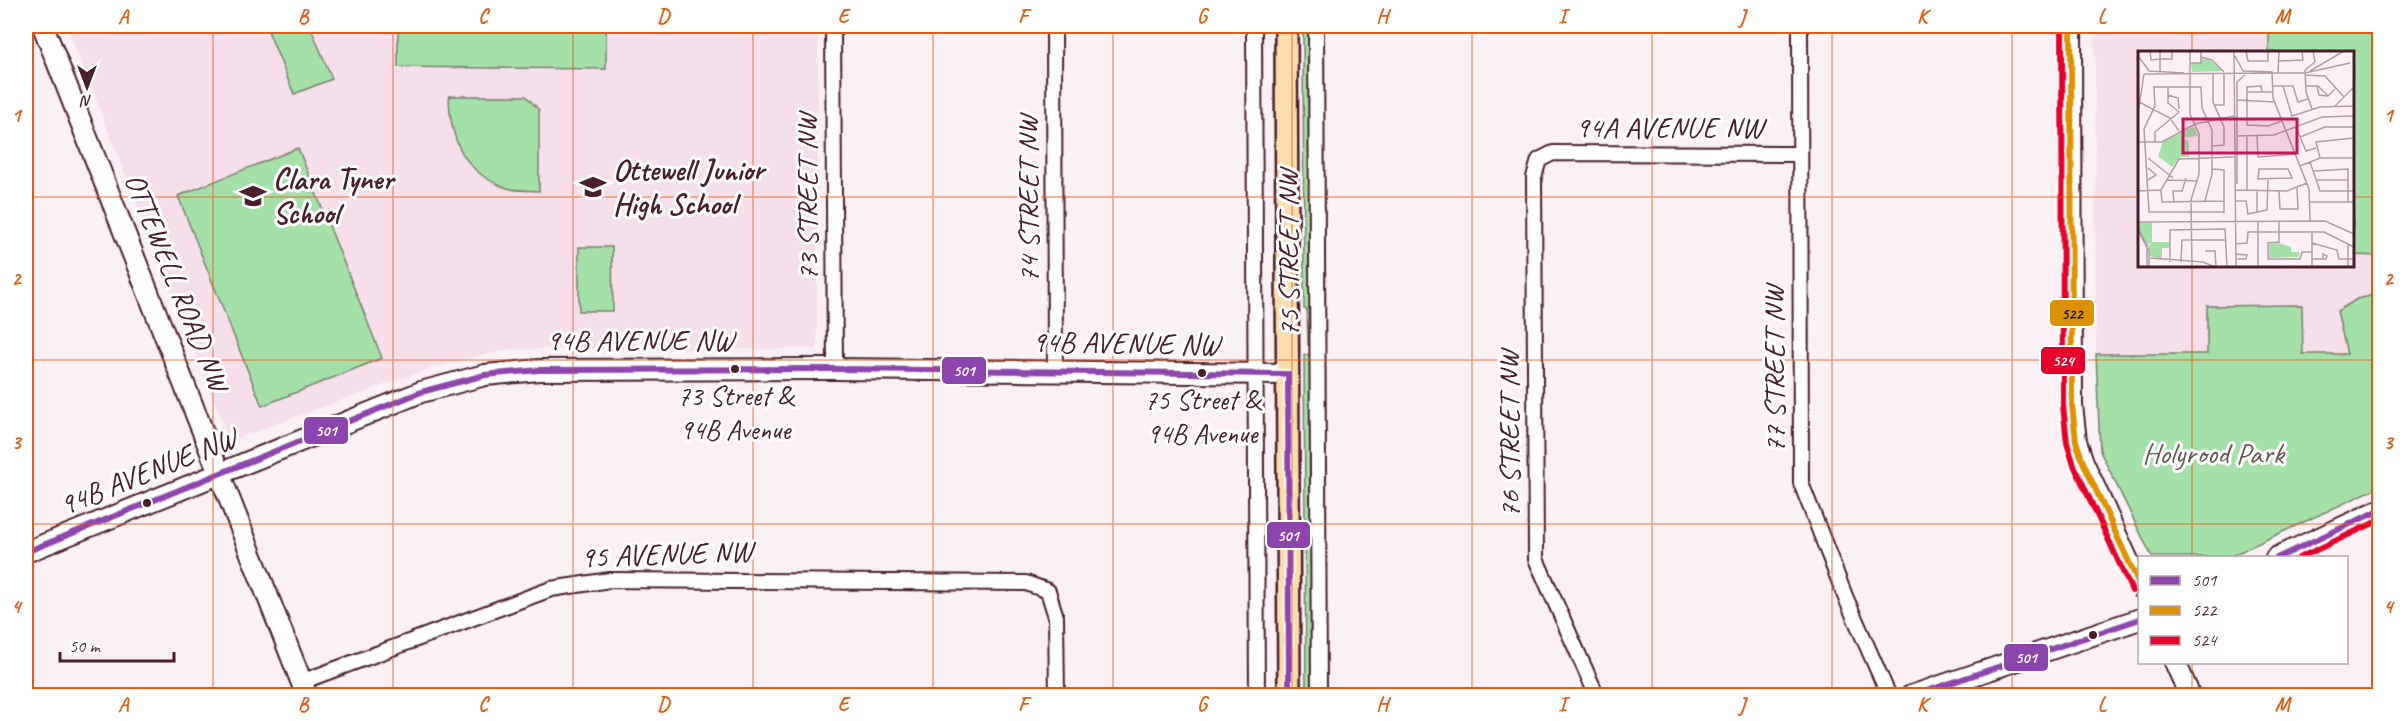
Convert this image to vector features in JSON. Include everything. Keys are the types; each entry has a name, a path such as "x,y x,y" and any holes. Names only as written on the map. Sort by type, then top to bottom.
{"main road":[{"name":"75 STREET NW","path":"1286,26 1289,696"}],"street":[{"name":"OTTEWELL ROAD NW","path":"44,26 304,689"},
{"name":"73 STREET NW","path":"833,26 835,369"},
{"name":"74 STREET NW","path":"1054,26 1055,372"},
{"name":"75 STREET NW","path":"1254,26 1257,696"},
{"name":"75 STREET NW","path":"1316,26 1319,696"},
{"name":"77 STREET NW","path":"1800,26 1801,483 1845,596 1889,696"},
{"path":"2071,26 2072,405 2076,441 2138,585"},
{"name":"94A AVENUE NW","path":"1539,160 1553,153 1800,154"},
{"name":"76 STREET NW","path":"1539,160 1534,177 1536,559 1597,696"},
{"name":"94B AVENUE NW","path":"26,552 221,475 421,392 485,375 538,369 835,369 1288,374"},
{"path":"2280,556 2379,510"},
{"name":"95 AVENUE NW","path":"304,689 551,589 610,580 1004,582 1026,583 1048,591 1056,617 1057,696"},
{"path":"1911,696 2138,619"},
{"path":"2175,664 2190,696"}],"shaded area":[{"name":"Ottewell Junior High School","path":"67,26 818,26 817,349 510,349 433,367 230,441"},
{"path":"2095,26 2269,26 2269,51 2138,51 2138,267 2354,267 2354,255 2379,256 2379,354 2096,354"}],"green space":[{"path":"266,26 310,26 332,79 294,94"},
{"path":"398,26 606,26 606,69 398,67"},
{"path":"1303,26 1309,26 1311,345 1308,345 1307,310 1304,309"},
{"path":"2269,26 2379,26 2379,256 2354,255 2354,51 2269,51"},
{"path":"449,96 526,96 539,110 539,191 507,188 492,182 470,164 456,140"},
{"path":"298,148 382,358 262,406 178,196"},
{"path":"579,247 612,247 613,311 579,311"},
{"name":"Holyrood Park","path":"2379,294 2379,487 2231,556 2152,556 2100,451 2096,354 2207,354 2207,306 2302,305 2303,354 2347,354 2337,311 2357,299"},
{"path":"1311,354 1313,696 1306,695 1304,355"}],"transit line":[{"name":"524","path":"2062,26 2063,405 2067,443 2074,465 2132,591"},
{"name":"522","path":"2071,26 2072,405 2076,441 2083,462 2138,582"},
{"name":"501","path":"26,552 421,392 485,375 539,370 835,369 1288,374"},
{"name":"501","path":"1288,374 1289,696"},
{"name":"501","path":"2281,556 2380,510"},
{"name":"524","path":"2303,556 2380,520"},
{"name":"501","path":"1912,696 2138,620"}],"place":[{"name":"Ottewell Junior High School","path":"593,187"},
{"name":"Clara Tyner School","path":"253,196"},
{"name":"73 Street & 94B Avenue","path":"735,369"},
{"name":"75 Street & 94B Avenue","path":"1202,373"}]}
